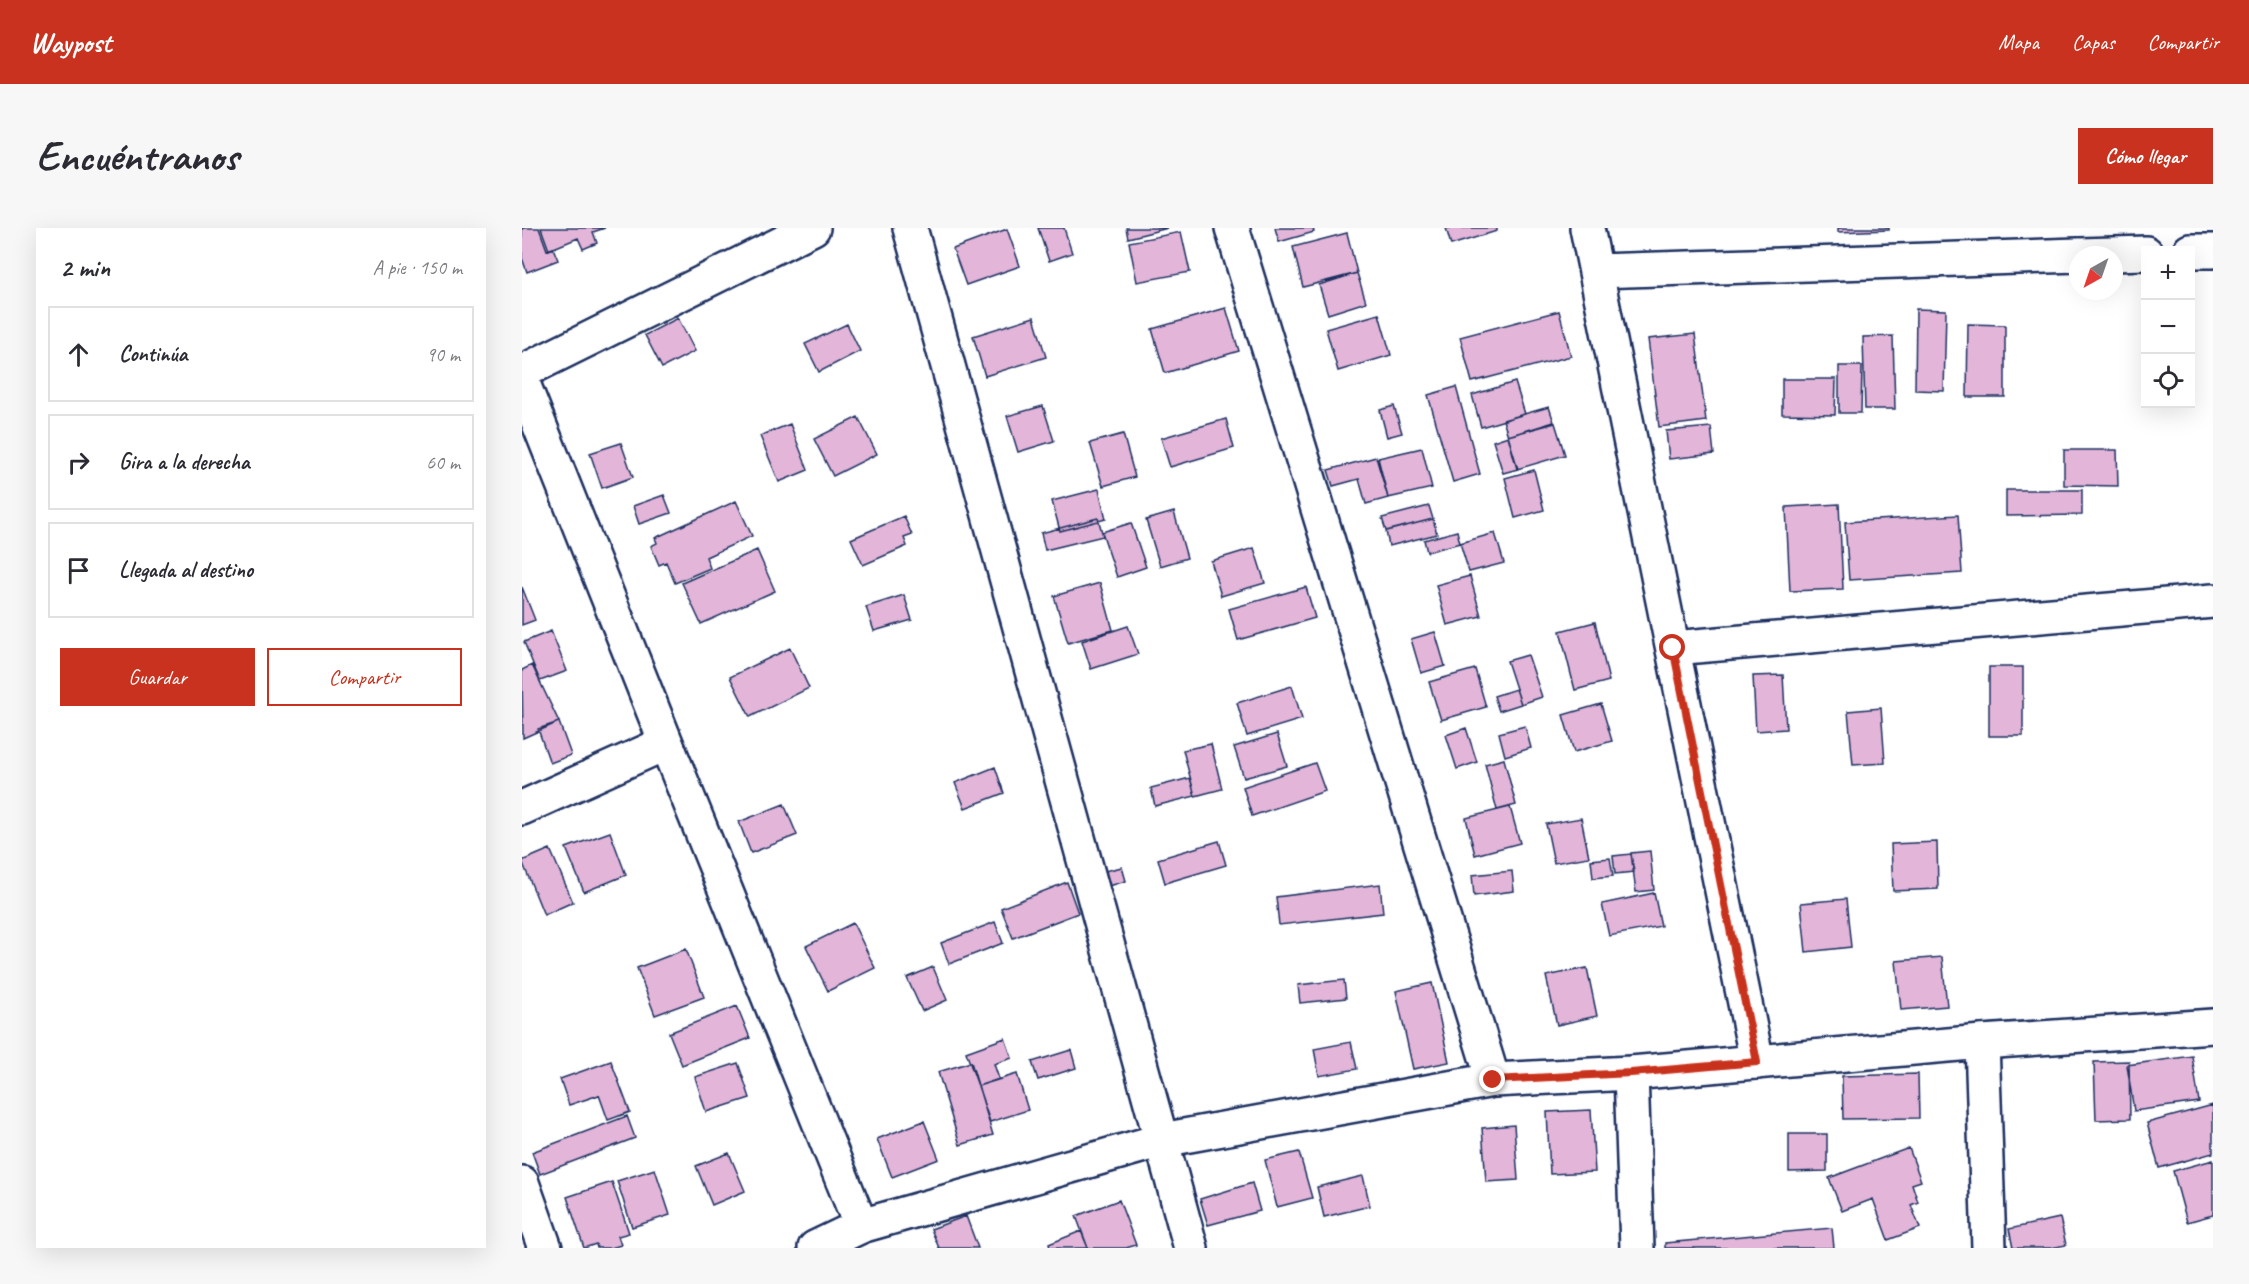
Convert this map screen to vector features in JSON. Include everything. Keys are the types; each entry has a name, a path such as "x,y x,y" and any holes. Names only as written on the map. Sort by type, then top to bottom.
{"street":[{"path":"522,372 813,228"},
{"path":"910,228 1191,1248"},
{"path":"1232,228 1493,1080"},
{"path":"1587,228 1757,1062"},
{"path":"2195,251 2213,250"},
{"path":"2123,254 2141,253"},
{"path":"1597,271 2069,255"},
{"path":"522,381 861,1226"},
{"path":"1673,648 2213,601"},
{"path":"522,808 666,743"},
{"path":"815,1248 861,1226 1162,1140 1493,1080 1631,1073 1982,1042 2213,1026"},
{"path":"1982,1042 1989,1248"},
{"path":"1631,1073 1637,1248"},
{"path":"522,1183 545,1248"}],"building":[{"path":"522,228 539,228 547,250 553,248 558,260 527,272 522,258"},
{"path":"541,228 605,228 593,232 597,243 583,249 578,238 549,250"},
{"path":"1038,228 1064,228 1072,253 1049,261"},
{"path":"1126,228 1168,228 1128,238"},
{"path":"1275,228 1313,228 1314,232 1279,242"},
{"path":"1446,228 1497,228 1497,231 1451,245"},
{"path":"1838,228 1889,228 1889,230 1838,232"},
{"path":"1007,229 1020,266 966,285 953,249"},
{"path":"1181,232 1190,272 1137,282 1129,242"},
{"path":"1347,233 1357,273 1303,287 1293,247"},
{"path":"1357,273 1366,302 1328,314 1319,285"},
{"path":"1226,308 1239,351 1165,373 1152,329"},
{"path":"1916,309 1946,310 1944,391 1915,390"},
{"path":"1559,311 1571,356 1472,382 1460,337"},
{"path":"1379,314 1391,355 1338,371 1326,329"},
{"path":"1034,317 1046,357 985,376 973,336"},
{"path":"678,318 695,351 662,368 645,335"},
{"path":"847,324 860,351 819,372 805,344"},
{"path":"1968,324 2005,325 2005,397 1967,397"},
{"path":"1695,334 1706,421 1659,427 1648,339"},
{"path":"1893,336 1895,409 1865,409 1863,337"},
{"path":"1839,366 1862,366 1861,413 1839,413"},
{"path":"1782,379 1836,379 1835,415 1782,414"},
{"path":"1515,382 1525,414 1481,427 1472,395"},
{"path":"1456,387 1480,474 1453,482 1428,395"},
{"path":"1043,406 1054,441 1018,452 1007,416"},
{"path":"1394,406 1402,433 1387,437 1380,410"},
{"path":"1549,407 1554,422 1508,436 1503,420"},
{"path":"858,417 877,454 833,476 814,439"},
{"path":"1226,419 1234,448 1170,467 1161,438"},
{"path":"1555,423 1565,455 1517,469 1508,436"},
{"path":"790,424 808,470 779,482 760,436"},
{"path":"1711,427 1714,454 1669,459 1666,431"},
{"path":"1123,434 1135,477 1103,486 1090,443"},
{"path":"1508,436 1518,469 1503,473 1493,441"},
{"path":"621,443 633,477 602,488 590,453"},
{"path":"1422,448 1432,488 1388,498 1378,458"},
{"path":"2064,450 2117,450 2118,486 2064,485"},
{"path":"1376,457 1388,498 1366,504 1359,479 1333,486 1328,470"},
{"path":"1534,470 1544,510 1515,518 1505,478"},
{"path":"1099,489 1106,519 1060,531 1052,501"},
{"path":"2006,490 2082,490 2082,515 2006,516"},
{"path":"664,495 671,513 639,524 633,506"},
{"path":"736,501 752,536 706,557 710,568 675,583 666,562 659,565 651,546 657,543 655,538"},
{"path":"1839,504 1843,589 1790,591 1786,507"},
{"path":"1429,506 1433,519 1386,531 1382,518"},
{"path":"1174,512 1187,558 1160,566 1146,520"},
{"path":"1958,515 1962,573 1849,580 1845,522"},
{"path":"904,516 912,535 904,538 907,546 863,565 851,539"},
{"path":"1098,518 1103,536 1045,550 1041,533"},
{"path":"1433,519 1437,534 1389,546 1386,531"},
{"path":"1131,523 1146,567 1117,577 1102,532"},
{"path":"1457,531 1460,543 1427,552 1424,540"},
{"path":"1495,533 1504,563 1469,572 1460,543"},
{"path":"1254,548 1265,583 1221,596 1211,561"},
{"path":"757,550 775,591 701,624 682,583"},
{"path":"1470,576 1481,616 1447,625 1436,585"},
{"path":"1100,583 1113,630 1068,643 1054,596"},
{"path":"522,587 535,620 522,625"},
{"path":"1306,587 1315,618 1238,640 1229,609"},
{"path":"904,595 912,620 874,631 866,607"},
{"path":"1595,622 1609,681 1575,690 1560,631"},
{"path":"1128,626 1138,654 1091,669 1082,641"},
{"path":"551,631 567,671 540,681 524,642"},
{"path":"1435,632 1445,666 1421,673 1411,639"},
{"path":"790,648 809,688 750,717 730,677"},
{"path":"1528,655 1542,697 1521,704 1507,661"},
{"path":"532,665 559,722 523,738 522,670"},
{"path":"1989,667 2023,667 2023,736 1989,736"},
{"path":"1475,669 1486,707 1441,720 1429,682"},
{"path":"1783,675 1786,729 1756,731 1753,676"},
{"path":"1292,686 1302,719 1247,736 1237,703"},
{"path":"1516,689 1521,704 1499,711 1494,696"},
{"path":"1601,704 1612,741 1574,752 1563,715"},
{"path":"1881,708 1885,763 1853,765 1848,711"},
{"path":"559,722 571,755 550,763 538,729"},
{"path":"1525,726 1531,748 1505,756 1499,733"},
{"path":"1466,728 1477,762 1457,769 1446,735"},
{"path":"1277,734 1287,766 1244,778 1234,747"},
{"path":"1211,744 1222,789 1195,796 1183,750"},
{"path":"1504,759 1516,805 1497,810 1485,764"},
{"path":"1315,763 1325,791 1252,816 1243,787"},
{"path":"995,767 1004,793 965,808 955,783"},
{"path":"1190,778 1195,796 1155,806 1151,788"},
{"path":"784,804 797,835 751,853 739,822"},
{"path":"1510,807 1520,843 1475,855 1466,818"},
{"path":"1581,818 1589,857 1554,863 1546,824"},
{"path":"610,832 626,875 584,892 566,848"},
{"path":"1219,841 1226,865 1165,883 1158,859"},
{"path":"1937,842 1938,889 1893,891 1891,844"},
{"path":"550,849 573,902 544,915 522,861"},
{"path":"1650,851 1654,890 1636,892 1631,853"},
{"path":"1631,854 1634,872 1615,874 1613,856"},
{"path":"1610,858 1613,876 1593,878 1591,860"},
{"path":"1122,867 1126,881 1109,886 1105,871"},
{"path":"1512,871 1514,891 1474,896 1472,875"},
{"path":"1067,882 1078,913 1013,938 1001,908"},
{"path":"1380,884 1383,913 1279,925 1276,897"},
{"path":"1654,893 1661,926 1609,936 1602,904"},
{"path":"1846,899 1851,947 1806,952 1801,903"},
{"path":"995,922 1003,943 949,964 941,943"},
{"path":"853,923 875,968 828,991 806,946"},
{"path":"686,949 704,997 655,1015 637,968"},
{"path":"1942,957 1947,1006 1901,1010 1896,961"},
{"path":"933,967 947,1000 922,1011 907,978"},
{"path":"1587,968 1597,1016 1557,1025 1546,976"},
{"path":"1344,980 1346,998 1300,1003 1298,985"},
{"path":"1432,983 1449,1062 1413,1069 1396,991"},
{"path":"737,1006 750,1038 682,1065 669,1033"},
{"path":"1005,1038 1012,1058 994,1064 999,1079 978,1086 966,1052"},
{"path":"1351,1042 1357,1069 1319,1076 1314,1049"},
{"path":"1071,1050 1076,1068 1038,1080 1032,1062"},
{"path":"2192,1056 2199,1102 2134,1111 2127,1065"},
{"path":"611,1061 630,1112 608,1120 599,1095 569,1105 560,1079"},
{"path":"2129,1061 2130,1119 2096,1120 2094,1062"},
{"path":"971,1062 993,1135 960,1145 938,1072"},
{"path":"738,1063 750,1098 706,1112 695,1077"},
{"path":"1017,1074 1028,1110 990,1122 978,1086"},
{"path":"1918,1074 1919,1118 1843,1119 1842,1076"},
{"path":"2213,1105 2213,1153 2159,1168 2147,1123"},
{"path":"1591,1110 1595,1172 1550,1174 1547,1112"},
{"path":"627,1116 635,1138 540,1174 532,1152"},
{"path":"924,1121 939,1159 892,1177 877,1139"},
{"path":"1514,1125 1518,1180 1486,1182 1482,1128"},
{"path":"1789,1134 1827,1134 1827,1171 1789,1172"},
{"path":"1909,1148 1921,1181 1912,1184 1918,1202 1911,1205 1920,1228 1888,1240 1873,1199 1842,1211 1829,1178"},
{"path":"1299,1152 1312,1198 1277,1207 1265,1160"},
{"path":"729,1153 745,1191 712,1205 696,1166"},
{"path":"2213,1160 2213,1215 2187,1222 2173,1171"},
{"path":"655,1169 670,1215 632,1227 617,1181"},
{"path":"1363,1176 1370,1206 1324,1217 1317,1187"},
{"path":"612,1182 629,1233 618,1236 621,1245 597,1248 596,1244 584,1248 567,1197"},
{"path":"1252,1183 1260,1211 1208,1225 1200,1199"},
{"path":"1119,1200 1136,1245 1126,1248 1088,1248 1076,1216"},
{"path":"966,1216 978,1248 939,1248 931,1229"},
{"path":"2060,1218 2066,1245 2051,1248 2013,1248 2009,1229"},
{"path":"1832,1228 1834,1248 1665,1248 1665,1243"},
{"path":"1081,1231 1088,1248 1050,1248 1049,1244"}],"route":[{"path":"1493,1080 1631,1073 1757,1062 1673,648"}]}
